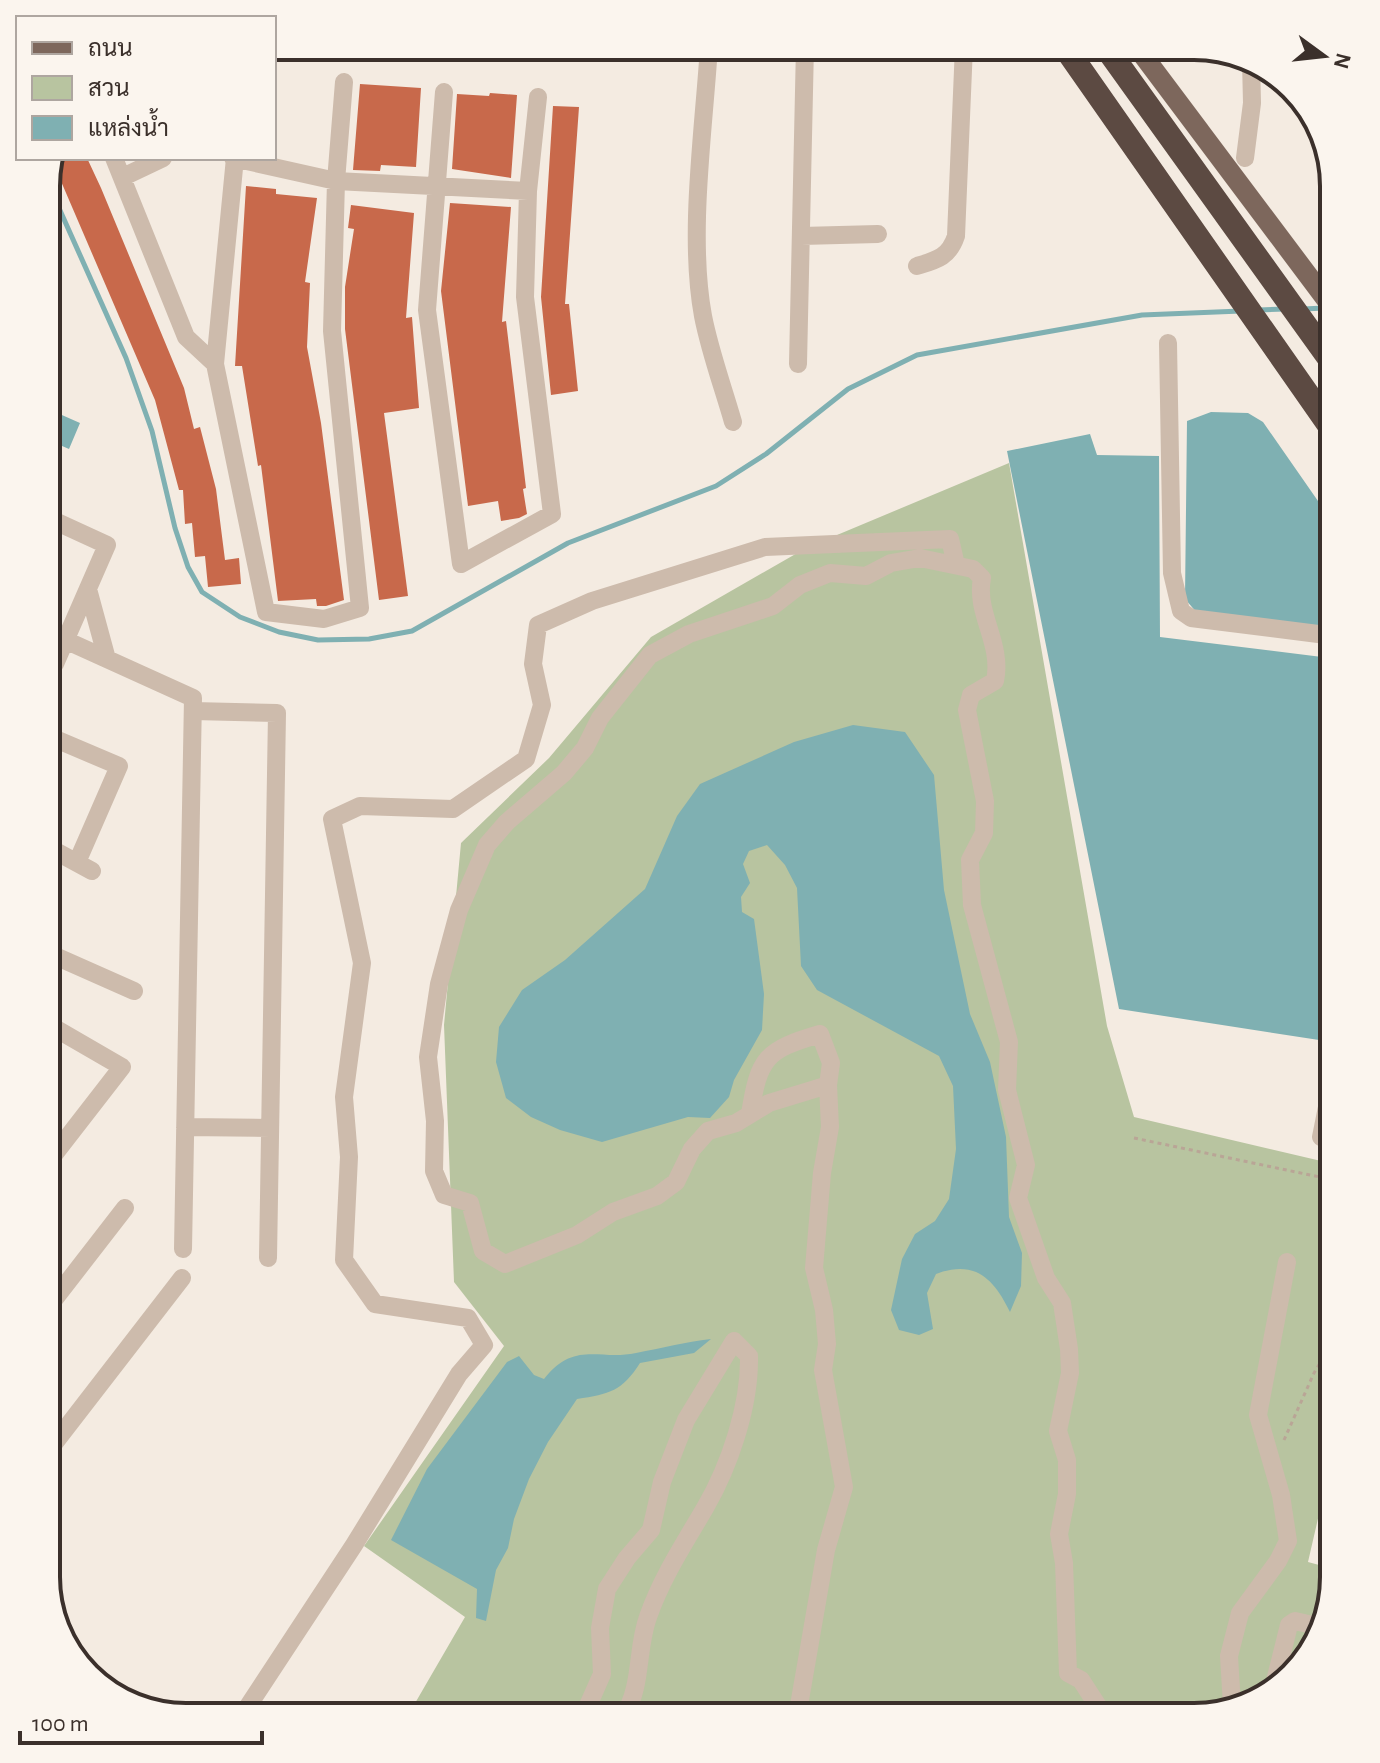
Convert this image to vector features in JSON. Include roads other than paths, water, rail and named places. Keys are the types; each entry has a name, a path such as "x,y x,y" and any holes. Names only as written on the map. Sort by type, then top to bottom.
{"highway":[{"path":"1074,60 1211,251 1320,411"},
{"path":"1115,60 1320,345"}],"main road":[{"path":"1147,60 1320,291"}],"street":[{"path":"708,60 699,216 701,295 707,334 733,422"},
{"path":"798,364 805,60"},
{"path":"917,266 941,259 952,248 956,236 963,60"},
{"path":"1245,158 1252,103 1251,74"},
{"path":"234,160 215,364 266,612 324,619 360,608 332,331 336,181 344,82"},
{"path":"444,92 427,310 461,564 552,514 525,297 528,191 538,97"},
{"path":"115,160 186,337 215,364"},
{"path":"123,177 159,160"},
{"path":"243,160 336,181 528,191"},
{"path":"801,236 878,234"},
{"path":"1168,343 1172,573 1181,611 1191,618 1320,634"},
{"path":"60,523 107,545 60,652"},
{"path":"250,1703 354,1545 459,1374 484,1345 468,1318 375,1304 344,1260 349,1157 344,1097 362,963 332,819 360,806 453,809 526,759 542,705 533,664 538,625 592,601 765,547 950,539 956,565"},
{"path":"828,1085 769,1103 708,1131 692,1149 676,1182 657,1196 613,1212 577,1235 505,1264 483,1251 470,1203 444,1195 434,1171 435,1121 428,1057 439,984 459,910 487,845 507,822 564,773 585,748 600,718 650,655 689,634 773,606 800,585 830,573 866,576 891,563 920,558 973,569 982,578 978,596 990,624 999,665 995,681 971,695 967,710 985,801 984,833 970,860 972,905 1009,1042 1007,1090 1026,1165 1018,1198 1046,1278 1062,1303 1070,1373 1058,1431 1067,1460 1067,1494 1059,1534 1064,1563 1068,1673 1081,1680 1096,1703"},
{"path":"88,589 107,659"},
{"path":"65,640 193,698 183,1249"},
{"path":"193,711 277,713 268,1258"},
{"path":"60,741 119,766 85,865 60,853"},
{"path":"60,958 134,991"},
{"path":"60,1031 122,1067 60,1147"},
{"path":"750,1114 759,1067 785,1044 820,1034 831,1063 828,1085 830,1127 822,1173 814,1268 824,1310 827,1344 823,1370 840,1449 844,1487 826,1550 799,1703"},
{"path":"185,1127 270,1128"},
{"path":"60,1292 125,1208"},
{"path":"1233,1697 1229,1656 1240,1613 1278,1561 1288,1541 1281,1495 1259,1425 1259,1398 1287,1262"},
{"path":"60,1436 182,1278"},
{"path":"589,1703 602,1674 600,1628 607,1589 627,1558 651,1530 662,1482 686,1420 734,1341 749,1356 749,1383 724,1467 706,1507 673,1558 647,1619 641,1665 631,1703"},
{"path":"1277,1672 1289,1625 1295,1621 1310,1625"}],"water":[{"path":"1211,412 1248,413 1263,422 1320,504 1320,630 1198,614 1185,599 1187,421"},
{"path":"60,414 80,423 69,449 60,445"},
{"path":"1090,434 1097,455 1159,456 1160,637 1320,657 1319,1040 1119,1009 1007,451"},
{"path":"853,725 905,732 934,775 944,890 970,1014 990,1062 1006,1137 1009,1217 1022,1253 1021,1286 1010,1312 997,1290 982,1275 962,1269 950,1270 936,1274 927,1293 933,1329 919,1335 899,1330 891,1310 902,1259 915,1234 935,1221 949,1199 956,1149 953,1086 939,1056 817,990 801,966 797,888 785,865 767,845 749,851 743,864 750,883 741,897 742,912 754,919 764,994 762,1030 734,1080 729,1097 710,1118 688,1117 602,1142 560,1130 531,1117 506,1098 496,1062 499,1027 522,990 565,960 645,889 677,816 700,784 794,742"},
{"path":"711,1339 694,1353 640,1363 627,1380 614,1390 577,1399 548,1442 529,1479 514,1519 508,1548 496,1570 486,1621 476,1618 477,1589 391,1540 427,1469 507,1362 519,1356 534,1375 544,1379 555,1367 577,1356 623,1355"}],"waterway":[{"path":"60,210 126,358 152,431 175,528 188,567 202,592 240,617 279,632 318,640 369,639 412,631 568,543 716,486 766,454 848,389 917,355 1142,315 1241,311"},
{"path":"1303,309 1320,308"},
{"path":"1259,310 1285,309"}]}
